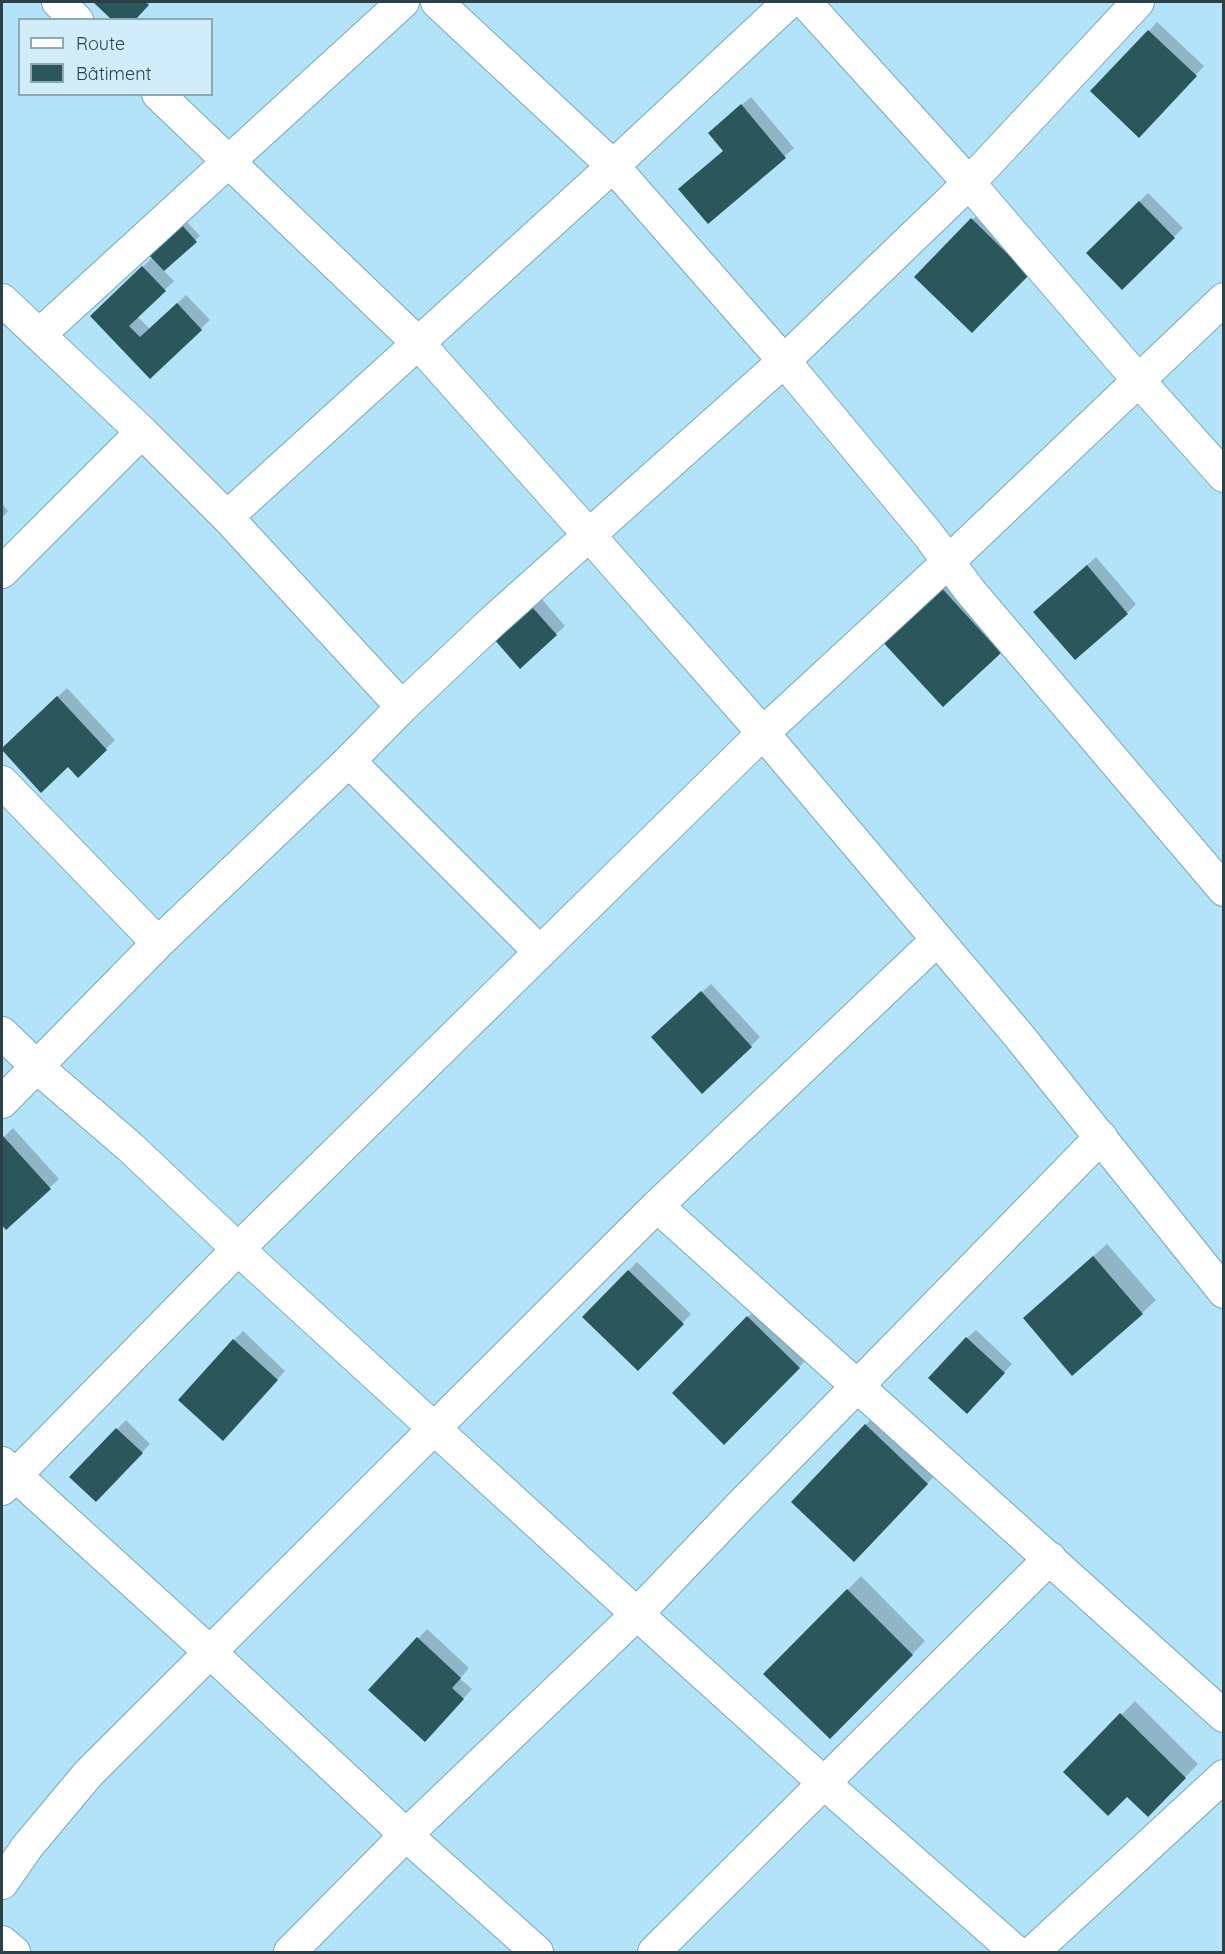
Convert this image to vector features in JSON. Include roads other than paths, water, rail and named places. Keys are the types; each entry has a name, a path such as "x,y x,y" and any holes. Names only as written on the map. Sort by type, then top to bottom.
{"street":[{"path":"58,2 75,18"},
{"path":"39,335 403,2"},
{"path":"436,2 613,166 784,361 1073,714 1224,890"},
{"path":"227,517 613,166 789,2"},
{"path":"806,2 969,183 1224,476"},
{"path":"2,1102 158,944 349,761 402,707 493,621 784,361 969,183 1138,2"},
{"path":"160,96 418,343 589,535 763,733 1019,1036 1224,1292"},
{"path":"537,1953 406,1835 211,1653 6,1476 763,733 948,562 1224,299"},
{"path":"2,300 142,432 227,517 402,707"},
{"path":"2,572 142,432"},
{"path":"349,761 540,952"},
{"path":"2,782 158,944"},
{"path":"2,1883 27,1846 88,1774 657,1206 937,940"},
{"path":"2,1033 130,1147 238,1249 637,1614 1016,1953"},
{"path":"290,1953 406,1835 637,1614 1101,1137"},
{"path":"657,1206 1224,1716"},
{"path":"654,1953 1050,1558"},
{"path":"1033,1953 1224,1776"},
{"path":"2,1942 14,1953"}]}
